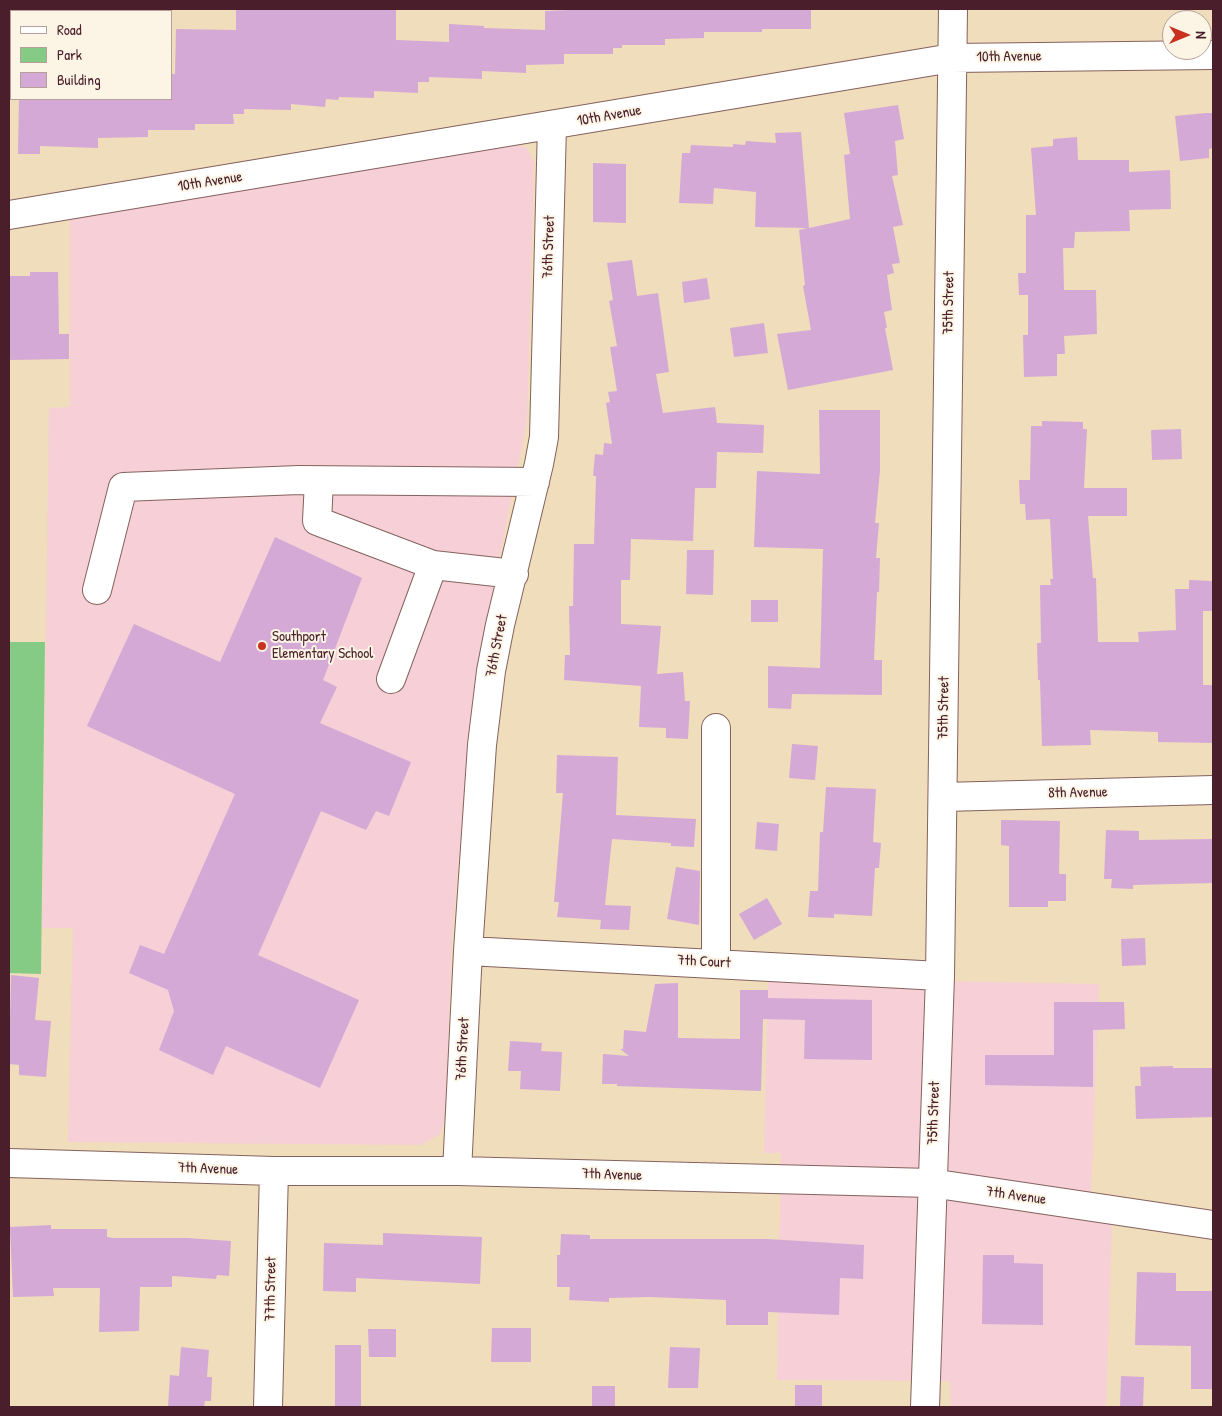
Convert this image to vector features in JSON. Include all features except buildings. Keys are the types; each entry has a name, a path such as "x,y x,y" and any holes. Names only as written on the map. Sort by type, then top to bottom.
{"street":[{"name":"75th Street","path":"926,1407 931,1184 940,976 953,9"},
{"name":"10th Avenue","path":"9,216 952,58 1213,55"},
{"name":"76th Street","path":"457,1170 468,951 482,745 491,671 544,437 552,125"},
{"path":"97,590 122,487 319,481 535,482"},
{"path":"319,481 316,521 433,565 514,574"},
{"path":"391,679 433,565"},
{"path":"716,728 716,963"},
{"name":"8th Avenue","path":"943,796 1213,790"},
{"name":"7th Court","path":"468,951 940,976"},
{"name":"7th Avenue","path":"9,1163 274,1171 457,1170 931,1184 1213,1224"},
{"name":"77th Street","path":"268,1407 274,1171"}],"shaded area":[{"name":"Southport Elementary School","path":"514,144 527,148 534,162 527,421 474,684 452,937 446,1100 444,1123 439,1135 420,1145 68,1142 73,928 42,928 49,408 70,407 70,216"},
{"path":"768,978 1099,984 1090,1221 1112,1223 1106,1407 951,1407 950,1381 777,1380 781,1153 764,1153"}],"green space":[{"path":"9,642 45,642 41,974 9,973"}],"place":[{"name":"Southport Elementary School","path":"262,646"}]}
